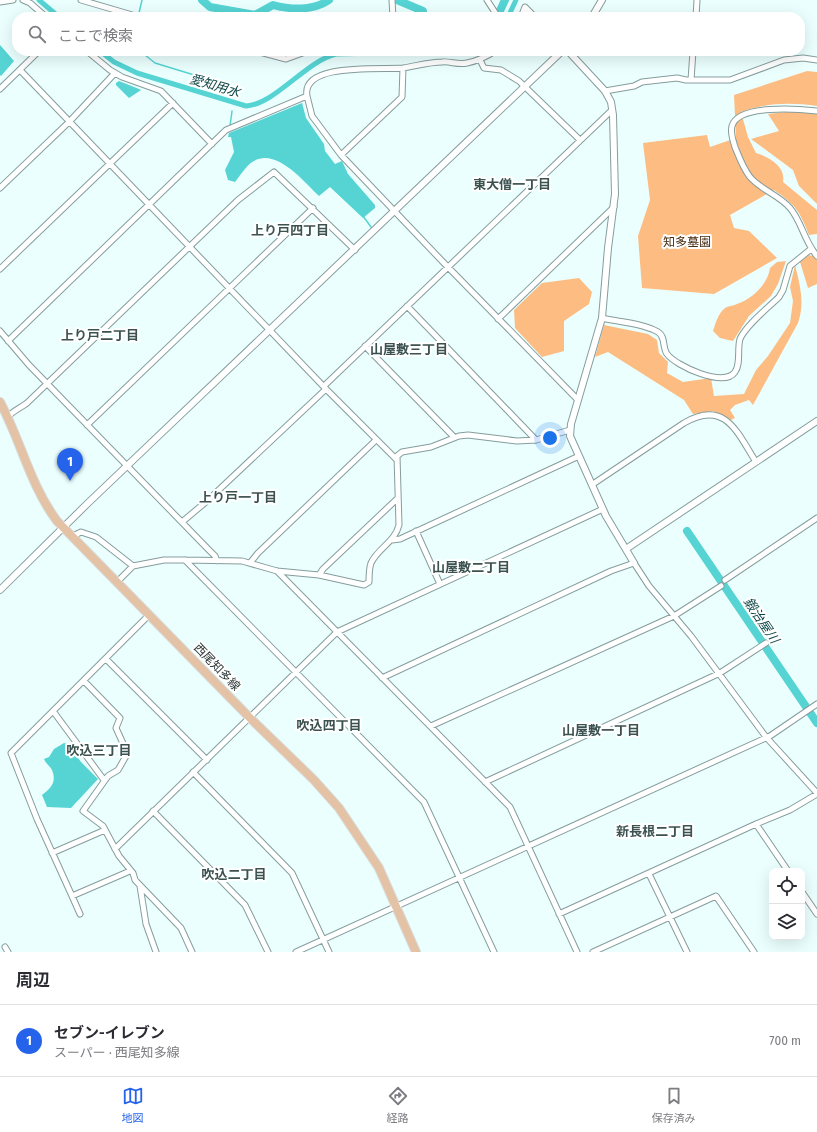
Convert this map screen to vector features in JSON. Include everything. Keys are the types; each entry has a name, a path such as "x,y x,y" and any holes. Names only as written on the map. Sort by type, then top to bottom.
{"main road":[{"name":"西尾知多線","path":"0,402 8,417 36,489 48,508 64,528 250,718 314,780 339,808 379,868 416,952"}],"street":[{"path":"0,2 13,0"},
{"path":"23,0 30,3 40,12"},
{"path":"81,0 122,12"},
{"path":"392,0 393,12"},
{"path":"487,0 495,12"},
{"path":"595,12 602,0"},
{"path":"696,12 697,0"},
{"path":"523,12 525,7 530,12"},
{"path":"0,89 33,56"},
{"path":"93,56 115,73 128,80 161,91 212,144"},
{"path":"275,56 286,59 294,56"},
{"path":"486,56 480,60 461,64 443,62 403,68 332,71 310,83 306,90 306,96 312,116 341,155 578,400"},
{"path":"0,590 557,56"},
{"path":"559,914 790,810 817,794 766,737 720,673 649,586 626,550 603,509 572,443 570,430 602,318 608,248 614,207 615,164 612,110 605,91 573,56"},
{"path":"691,80 693,56"},
{"path":"605,91 634,86 642,82 677,78 691,80 730,80 784,60 803,58 817,60"},
{"path":"480,60 484,68 501,70 524,86 580,140"},
{"path":"341,155 402,97 403,68"},
{"path":"20,70 396,459"},
{"path":"0,188 70,121 115,73"},
{"path":"8,341 226,130 306,96"},
{"path":"1,267 173,103"},
{"path":"817,111 775,109 749,114 736,119 733,122 731,131 745,170 753,180 791,209 811,249 817,256"},
{"path":"182,522 207,501 406,306 612,110"},
{"path":"8,417 10,414 19,410 238,200 274,172 313,208 354,250"},
{"path":"498,319 614,207"},
{"path":"88,424 313,208"},
{"path":"602,318 654,331 662,336 667,354 687,369 720,378 728,377 737,369 739,346 742,335 784,290 790,266 811,249"},
{"path":"406,306 536,440"},
{"path":"0,331 47,383 215,556 217,561"},
{"path":"365,346 454,437"},
{"path":"592,484 684,423 699,415 709,414 725,419 735,429 756,462"},
{"path":"626,550 817,421"},
{"path":"117,582 133,566 164,560 185,560 242,561 277,570 319,575 364,585 369,582 371,563 392,540 399,524 396,459 402,452 431,447 454,437 468,435 517,441 536,440 570,430"},
{"path":"250,564 258,553 376,440"},
{"path":"392,540 400,539 579,456"},
{"path":"319,575 323,569 398,498"},
{"path":"115,849 337,632 603,509"},
{"path":"725,580 817,518"},
{"path":"416,531 440,584"},
{"path":"73,536 81,532 96,537 133,566"},
{"path":"185,560 424,802 494,952"},
{"path":"382,678 605,574 634,563"},
{"path":"277,570 510,807 527,847 577,952"},
{"path":"431,726 674,616 721,586"},
{"path":"80,914 52,853 11,753 149,615"},
{"path":"485,782 720,673 764,644"},
{"path":"106,659 207,760"},
{"path":"84,680 120,718 116,728 126,750 126,756 118,770 104,780 83,811 103,826 115,849 130,871 140,884 181,928 192,952"},
{"path":"296,952 766,737 817,704"},
{"path":"53,711 104,780"},
{"path":"193,772 292,873 329,952"},
{"path":"153,811 245,905 268,952"},
{"path":"756,824 786,868"},
{"path":"52,853 105,830"},
{"path":"72,896 130,871"},
{"path":"649,874 687,952"},
{"path":"140,884 146,924 156,952"},
{"path":"593,952 716,896 754,952"},
{"path":"805,896 817,914"}],"green space":[{"name":"知多墓園","path":"807,71 817,72 817,106 778,104 741,112 748,137 756,153 776,163 782,171 783,182 817,210 817,234 809,235 800,215 787,200 774,190 730,215 734,228 749,231 777,258 714,294 642,288 638,236 650,200 643,143 707,135 710,147 736,138 734,95"},
{"path":"794,111 817,114 817,204 799,186 793,170 751,139 779,131 768,114"},
{"path":"809,255 813,256 817,260 817,284 808,288 800,262"},
{"path":"786,261 778,284 771,296 749,316 733,341 720,338 713,331 723,310 726,307 743,302 754,295 766,280 770,268 777,262"},
{"path":"795,265 800,287 801,301 798,323 753,405 749,400 735,405 730,410 735,418 731,420 713,411 693,414 684,400 608,352 595,357 604,325 648,334 657,340 659,353 668,362 667,373 683,382 711,378 714,396 744,394 756,370 768,356 790,323 793,301 790,287"},
{"path":"579,278 592,292 589,304 564,321 564,351 542,357 515,328 514,310 542,283"}],"water":[{"path":"0,45 14,61 1,76 0,75"},
{"path":"119,81 141,90 129,98 116,85"},
{"path":"302,103 306,118 324,144 325,151 335,164 342,161 348,174 375,205 375,208 363,218 330,187 319,196 290,168 272,159 263,158 254,161 246,167 235,182 228,180 225,170 234,152 231,137 228,137 229,133"},
{"path":"64,743 68,744 81,762 98,779 71,808 47,807 42,795 48,790 54,778 52,770 44,759 49,757 54,749"}],"waterway":[{"name":"愛知用水","path":"39,0 53,12"},
{"path":"139,12 142,0"},
{"path":"202,0 210,7 238,12"},
{"path":"260,12 273,5 294,9 309,8 323,4 329,0"},
{"path":"397,0 423,12"},
{"path":"499,12 505,0"},
{"name":"愛知用水","path":"510,12 516,0"},
{"name":"愛知用水","path":"106,56 114,62 137,73 246,106 257,104 268,98 313,65 330,56"},
{"path":"146,56 155,63 240,89"},
{"path":"230,126 232,111"},
{"path":"363,216 371,227"},
{"name":"鍛治屋川","path":"687,531 817,723"}],"place":[{"name":"セブン-イレブン","path":"70,481"}],"district":[{"name":"東大僧一丁目","path":"512,184"},
{"name":"上り戸四丁目","path":"290,230"},
{"name":"上り戸二丁目","path":"100,335"},
{"name":"山屋敷三丁目","path":"409,349"},
{"name":"上り戸一丁目","path":"238,497"},
{"name":"山屋敷二丁目","path":"471,567"},
{"name":"吹込四丁目","path":"329,725"},
{"name":"山屋敷一丁目","path":"601,730"},
{"name":"吹込三丁目","path":"99,750"},
{"name":"新長根二丁目","path":"655,831"},
{"name":"吹込二丁目","path":"234,874"}]}
